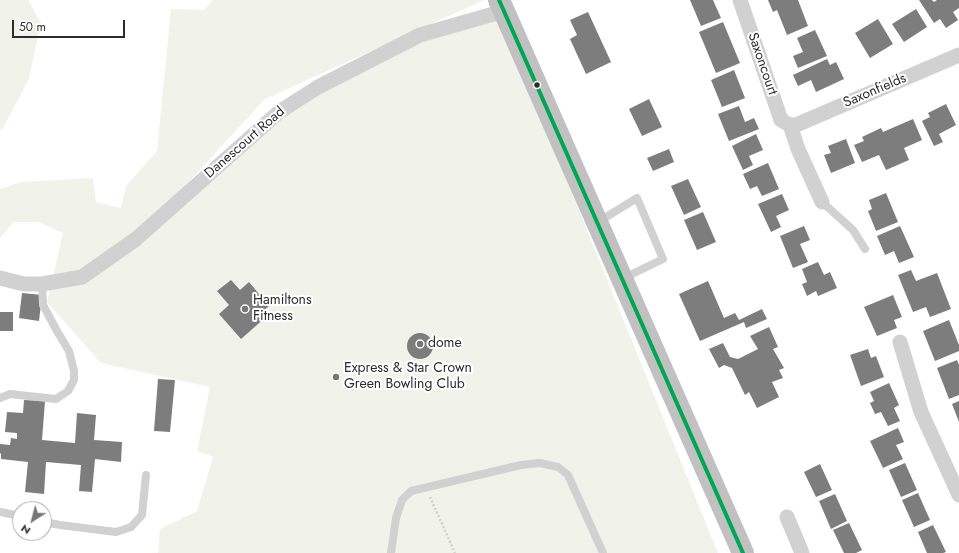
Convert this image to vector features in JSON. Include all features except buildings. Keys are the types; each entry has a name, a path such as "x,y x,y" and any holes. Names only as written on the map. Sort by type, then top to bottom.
{"highway":[{"path":"501,6 743,553"}],"street":[{"name":"Saxoncourt","path":"740,0 781,120 790,125"},
{"name":"Danescourt Road","path":"0,278 24,284 42,284 82,277 136,239 279,112 318,87 420,35 501,6"},
{"name":"Saxonfields","path":"790,125 796,125 959,55"},
{"path":"790,125 798,149 822,202"},
{"path":"900,342 913,381 921,412 959,495"},
{"path":"787,517 802,553"}],"lane":[{"path":"597,223 637,198 663,259 622,279"},
{"path":"822,202 853,230 864,249"},
{"path":"0,398 10,394 56,399 68,391 74,380 74,371 69,351 44,305 42,284"},
{"path":"392,553 396,518 402,500 411,491 521,465 540,463 558,467 568,475 603,553"},
{"path":"52,524 116,532 131,527 142,515 146,475"},
{"path":"0,512 12,514"}],"path":[{"path":"426,487 454,553"}],"shaded area":[{"path":"0,0 28,0 41,23 29,79 3,128 0,130"},
{"path":"213,0 484,0 265,99 184,187 283,116 321,91 423,40 501,18 718,553 158,553 160,529 197,511 213,457 197,451 210,387 101,363 47,302 63,233 38,222 14,222 0,238 0,189 22,182 93,178 96,202 121,208 126,186 157,151 171,9 204,10"}],"transit line":[{"path":"499,0 743,553"}],"place":[{"name":"Hamiltons Fitness","path":"245,309"},
{"name":"dome","path":"420,344"},
{"name":"Express & Star Crown Green Bowling Club","path":"336,377"}]}
